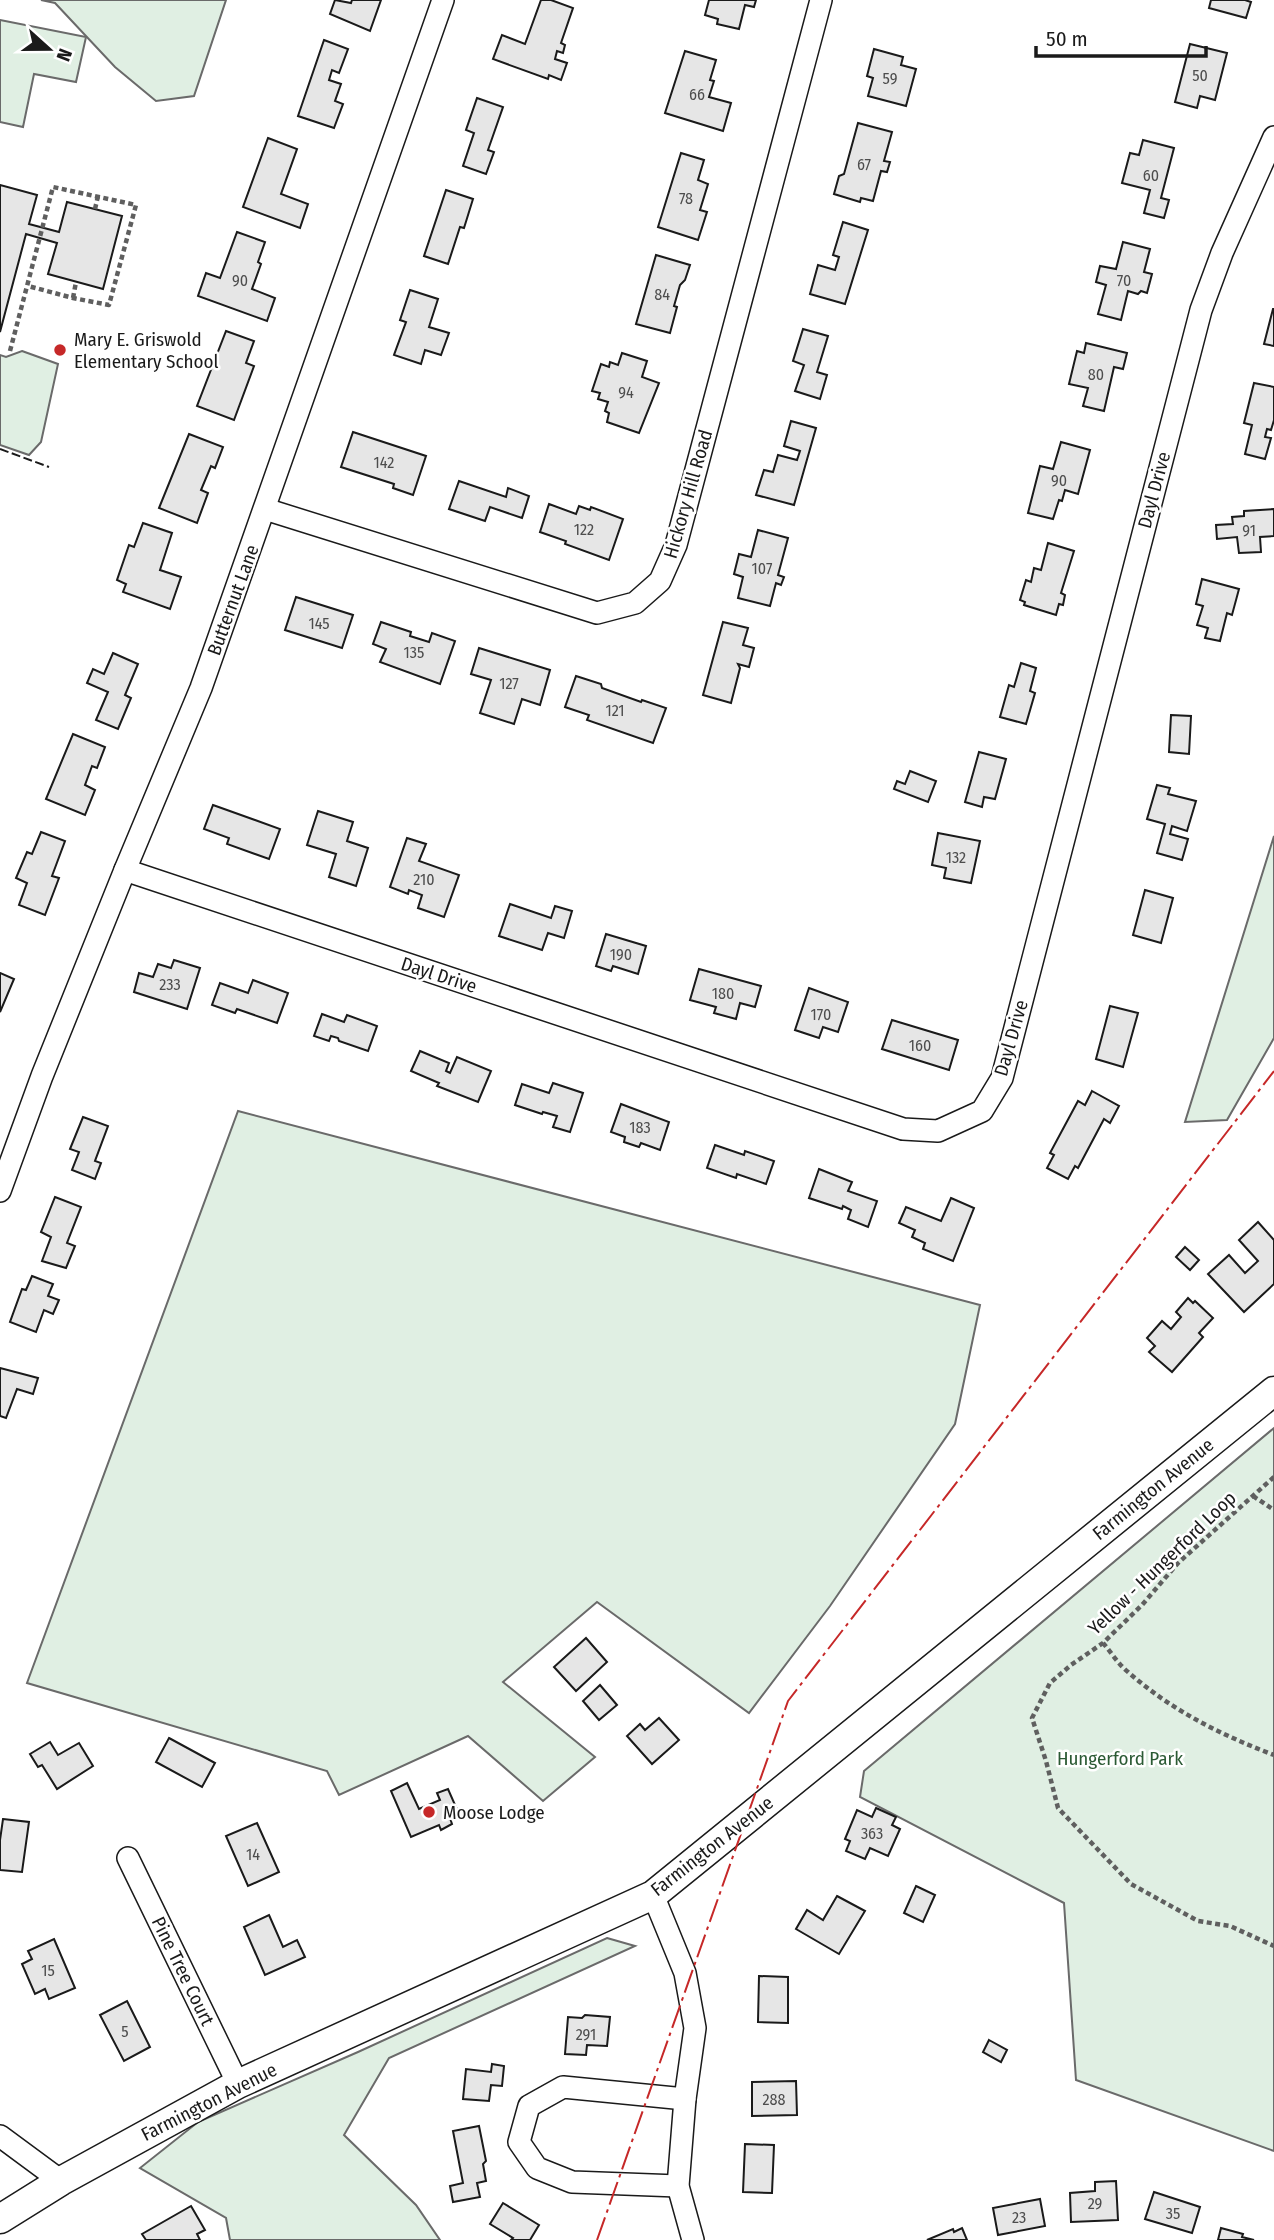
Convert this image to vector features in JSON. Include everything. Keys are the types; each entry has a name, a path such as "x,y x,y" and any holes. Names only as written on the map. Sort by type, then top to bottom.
{"main road":[{"name":"Farmington Avenue","path":"0,2219 61,2181 238,2084 653,1895 1274,1391"}],"street":[{"name":"Butternut Lane","path":"0,1191 42,1076 201,688 443,0"},
{"name":"Hickory Hill Road","path":"265,509 597,613 635,603 660,581 676,545 821,0"},
{"name":"Dayl Drive","path":"125,870 903,1129 938,1131 982,1111 1002,1078 1201,310 1222,253 1274,137"},
{"name":"Pine Tree Court","path":"128,1858 238,2084"},
{"path":"653,1895 685,1973 695,2028 685,2099 678,2186 693,2240"},
{"path":"678,2186 572,2182 537,2168 519,2142 529,2106 562,2087 685,2099"},
{"path":"0,2136 61,2181"}],"path":[{"path":"10,351 53,187 136,205 108,305 28,286"},
{"path":"95,209 98,196"},
{"path":"73,298 76,282"},
{"name":"Yellow - Hungerford Loop","path":"1274,1477 1178,1563 1142,1605 1103,1643 1050,1683 1032,1718 1058,1808 1131,1884 1198,1921 1230,1926 1274,1946"},
{"path":"1253,1496 1274,1510"},
{"path":"1103,1643 1126,1671 1178,1710 1236,1741 1274,1755"}],"green space":[{"path":"41,0 226,0 194,96 156,101 115,67 55,3"},
{"path":"0,20 86,37 76,82 34,74 23,127 0,122"},
{"path":"22,351 58,364 41,442 29,455 0,445 0,355 6,357"},
{"path":"1274,836 1274,1038 1227,1120 1185,1122"},
{"path":"238,1111 980,1305 955,1424 830,1606 749,1713 597,1602 503,1682 595,1757 543,1801 468,1736 339,1795 327,1771 27,1683"},
{"name":"Hungerford Park","path":"1274,1428 1274,2151 1076,2080 1064,1903 860,1797 864,1771"},
{"path":"607,1938 635,1946 389,2058 344,2135 416,2205 440,2240 230,2240 226,2218 140,2168 198,2122"}],"building":[{"path":"335,0 351,3 352,0 381,0 370,31 330,14"},
{"path":"541,0 551,0 573,8 561,43 565,45 563,53 557,51 555,59 567,63 561,80 549,75 548,79 493,59 502,35 525,44"},
{"path":"709,0 756,0 754,7 745,5 739,29 717,24 718,19 705,15"},
{"path":"1211,0 1251,2 1246,18 1209,8"},
{"path":"324,40 348,49 339,73 332,70 329,80 341,84 335,101 343,104 334,128 298,116"},
{"path":"1190,44 1227,53 1215,100 1200,96 1197,108 1175,102"},
{"path":"874,49 903,57 901,65 916,69 906,106 868,96 873,78 867,76"},
{"path":"685,51 716,60 710,80 714,81 709,97 731,103 723,131 665,113"},
{"path":"477,98 503,107 488,150 494,152 486,174 463,166 474,133 466,130"},
{"path":"858,123 892,132 884,161 890,162 887,172 881,171 873,201 861,198 860,202 834,194 839,176 844,174"},
{"path":"268,138 297,149 281,194 308,204 300,228 243,207"},
{"path":"1143,140 1174,148 1161,198 1169,200 1164,218 1144,213 1150,190 1122,183 1130,153 1139,155"},
{"path":"681,153 704,160 698,180 708,184 700,210 707,212 698,240 658,227"},
{"path":"0,185 37,195 29,224 59,232 67,202 122,216 103,289 48,274 57,243 26,234 0,332"},
{"path":"446,190 473,199 448,264 424,256"},
{"path":"843,222 868,230 845,304 810,294 818,265 835,270 839,257 833,255"},
{"path":"237,232 265,242 252,289 275,298 267,321 198,296 206,273 220,278"},
{"path":"1123,242 1150,249 1144,272 1152,274 1147,293 1128,291 1121,320 1098,314 1106,285 1096,282 1100,266 1116,269"},
{"path":"656,255 690,265 685,280 680,285 670,333 636,324"},
{"path":"410,290 438,299 429,327 449,333 441,355 425,350 421,364 394,355 406,322 400,320"},
{"path":"1274,309 1274,346 1264,344"},
{"path":"803,329 828,336 817,372 827,375 820,399 795,391 804,365 793,361"},
{"path":"226,331 254,341 246,363 254,366 234,420 197,406"},
{"path":"1086,343 1127,353 1123,369 1114,367 1104,411 1083,406 1088,388 1069,384 1077,351 1084,353"},
{"path":"622,353 647,361 642,377 659,383 639,433 607,422 609,413 605,411 608,402 598,399 600,393 592,391 601,364 609,367 610,362 618,365"},
{"path":"1254,383 1274,387 1274,420 1265,437 1271,438 1265,459 1245,454 1252,425 1244,423"},
{"path":"791,421 816,428 794,505 756,495 764,470 773,472 778,455 797,460 800,451 784,446"},
{"path":"353,432 426,456 413,495 393,488 394,484 341,467"},
{"path":"189,434 223,447 215,468 211,466 201,490 208,493 197,523 159,508"},
{"path":"1061,442 1090,450 1078,494 1065,490 1053,519 1028,513 1040,466 1053,469"},
{"path":"459,481 506,497 508,488 529,496 522,518 490,507 485,521 449,509"},
{"path":"549,504 576,514 579,506 590,510 591,507 623,519 609,560 540,532"},
{"path":"1274,509 1274,536 1260,537 1261,552 1239,553 1237,537 1217,539 1216,525 1233,524 1232,517 1244,516 1244,511"},
{"path":"143,523 172,533 160,570 181,577 170,609 123,592 126,584 117,580 129,545 134,547"},
{"path":"758,530 788,538 778,575 784,577 781,585 776,583 770,606 738,598 743,577 734,574 739,554 751,557"},
{"path":"1048,543 1074,551 1061,593 1065,595 1063,605 1059,604 1056,615 1024,605 1025,602 1020,600 1026,580 1031,582 1034,568 1041,570"},
{"path":"1202,579 1239,589 1232,615 1227,613 1220,641 1205,638 1208,628 1197,625 1203,606 1196,604"},
{"path":"296,597 353,615 342,648 285,630"},
{"path":"381,622 411,632 410,636 429,642 432,633 455,641 440,684 380,662 386,649 373,644"},
{"path":"723,622 748,628 743,645 754,648 749,667 738,664 740,668 731,703 703,695"},
{"path":"479,648 550,670 540,705 522,699 514,724 480,713 491,680 471,674"},
{"path":"113,653 138,664 125,695 131,698 118,729 96,720 108,692 87,683 93,669 104,674"},
{"path":"1021,663 1036,668 1030,691 1035,693 1026,724 1000,717 1009,685 1014,687"},
{"path":"576,676 641,702 642,700 666,708 653,743 587,720 589,715 565,707"},
{"path":"1171,715 1191,716 1189,754 1169,752"},
{"path":"73,734 105,747 97,768 92,766 85,785 95,790 85,815 46,799"},
{"path":"979,752 1006,759 995,799 984,797 982,807 965,802"},
{"path":"910,771 936,781 928,802 894,789 897,781 905,784"},
{"path":"1157,785 1170,788 1168,794 1196,801 1187,831 1172,826 1170,834 1188,839 1182,860 1157,853 1165,824 1147,819"},
{"path":"213,805 280,829 269,859 227,844 229,838 204,829"},
{"path":"318,811 353,822 347,841 368,848 356,886 329,877 336,854 307,845"},
{"path":"41,832 65,841 52,876 59,878 45,915 19,905 27,883 16,878 27,852 32,854"},
{"path":"938,833 980,841 971,883 944,878 946,868 932,865"},
{"path":"407,838 426,844 419,861 459,875 444,917 418,908 422,895 409,890 408,894 390,887"},
{"path":"1145,890 1173,898 1161,943 1133,935"},
{"path":"510,904 551,918 555,906 572,911 564,938 548,933 542,950 499,936"},
{"path":"606,934 646,946 638,974 613,966 611,971 596,966"},
{"path":"174,960 200,968 187,1009 134,992 139,973 153,977 158,964 171,968"},
{"path":"699,969 761,986 755,1007 740,1003 736,1019 714,1013 716,1007 690,1000"},
{"path":"0,973 14,979 0,1012"},
{"path":"253,980 288,993 277,1023 237,1009 235,1013 212,1005 220,983 248,993"},
{"path":"809,988 848,1002 838,1032 823,1027 819,1038 795,1030"},
{"path":"1110,1006 1138,1013 1123,1067 1096,1059"},
{"path":"322,1014 344,1022 347,1015 377,1026 368,1051 331,1036 329,1041 314,1036"},
{"path":"892,1020 958,1040 949,1070 882,1049"},
{"path":"420,1051 449,1063 446,1071 450,1073 457,1057 491,1071 478,1102 437,1086 439,1083 411,1071"},
{"path":"553,1083 583,1093 570,1132 553,1127 557,1116 515,1105 522,1084 549,1093"},
{"path":"1092,1091 1119,1106 1110,1123 1104,1119 1078,1168 1075,1166 1068,1179 1047,1168 1054,1155 1050,1153 1078,1101 1085,1105"},
{"path":"621,1104 669,1122 660,1150 641,1143 639,1147 624,1142 625,1137 611,1132"},
{"path":"83,1117 108,1126 95,1161 101,1163 95,1179 72,1170 79,1152 70,1149"},
{"path":"715,1145 774,1161 766,1184 707,1168"},
{"path":"819,1169 852,1182 848,1191 877,1201 868,1227 848,1219 851,1210 843,1206 842,1209 809,1198"},
{"path":"55,1197 81,1207 67,1243 75,1246 66,1268 42,1261 51,1237 41,1232"},
{"path":"951,1198 974,1208 953,1261 923,1249 925,1243 912,1237 915,1230 899,1223 906,1207 941,1221"},
{"path":"1258,1222 1274,1240 1274,1284 1244,1312 1208,1274 1229,1255 1245,1273 1258,1261 1239,1240"},
{"path":"1185,1247 1199,1260 1190,1270 1176,1257"},
{"path":"32,1276 53,1284 48,1296 59,1300 53,1314 44,1310 36,1332 10,1322 22,1289 26,1290"},
{"path":"1188,1298 1213,1318 1199,1333 1203,1337 1172,1372 1149,1352 1155,1346 1147,1338 1162,1321 1171,1329 1181,1317 1176,1312"},
{"path":"0,1368 38,1378 33,1394 17,1389 6,1418 0,1416"},
{"path":"586,1638 607,1662 576,1691 554,1667"},
{"path":"600,1685 617,1705 599,1720 583,1701"},
{"path":"659,1718 679,1740 652,1764 627,1736 640,1724 645,1730"},
{"path":"169,1738 215,1763 202,1787 156,1762"},
{"path":"50,1742 58,1755 79,1743 93,1766 57,1789 42,1765 38,1767 30,1754"},
{"name":"Moose Lodge","path":"407,1783 419,1809 440,1800 437,1793 448,1789 459,1814 450,1818 452,1824 441,1830 439,1825 411,1837 391,1791"},
{"path":"876,1808 896,1817 892,1825 900,1829 888,1856 870,1848 865,1859 846,1851 850,1841 845,1839 857,1810 872,1817"},
{"path":"3,1819 29,1822 22,1872 0,1870"},
{"path":"257,1823 279,1872 248,1886 226,1836"},
{"path":"916,1886 935,1895 923,1922 904,1913"},
{"path":"837,1896 865,1911 839,1954 796,1929 807,1910 823,1920"},
{"path":"269,1915 283,1947 297,1940 305,1957 265,1975 244,1927"},
{"path":"54,1939 75,1988 49,1999 45,1989 35,1994 22,1964 32,1959 28,1951"},
{"path":"759,1976 788,1977 788,2023 758,2022"},
{"path":"127,2001 150,2047 124,2061 100,2015"},
{"path":"585,2015 610,2017 607,2046 587,2045 586,2055 565,2054 568,2017 582,2018"},
{"path":"989,2040 1007,2050 1001,2062 983,2052"},
{"path":"492,2064 504,2066 502,2086 491,2085 489,2101 463,2099 466,2069 491,2072"},
{"path":"796,2081 797,2115 752,2116 752,2082"},
{"path":"479,2126 486,2161 483,2164 486,2181 477,2183 480,2197 453,2202 450,2186 463,2183 453,2131"},
{"path":"745,2144 774,2145 772,2193 743,2192"},
{"path":"1116,2181 1118,2220 1071,2222 1070,2193 1095,2191 1095,2182"},
{"path":"1154,2192 1200,2207 1192,2233 1145,2219"},
{"path":"1040,2199 1045,2226 998,2235 993,2208"},
{"path":"503,2203 539,2225 530,2240 511,2240 513,2238 490,2224"},
{"path":"191,2206 205,2230 197,2234 200,2240 146,2240 142,2234"},
{"path":"962,2228 967,2240 927,2240 953,2229 954,2232"},
{"path":"1221,2228 1243,2234 1242,2237 1254,2240 1218,2240"}],"fence":[{"path":"0,449 49,467"}],"power":[{"path":"597,2240 788,1701 1274,1071"}],"place":[{"name":"Mary E. Griswold Elementary School","path":"60,350"},
{"name":"Moose Lodge","path":"429,1812"}]}
